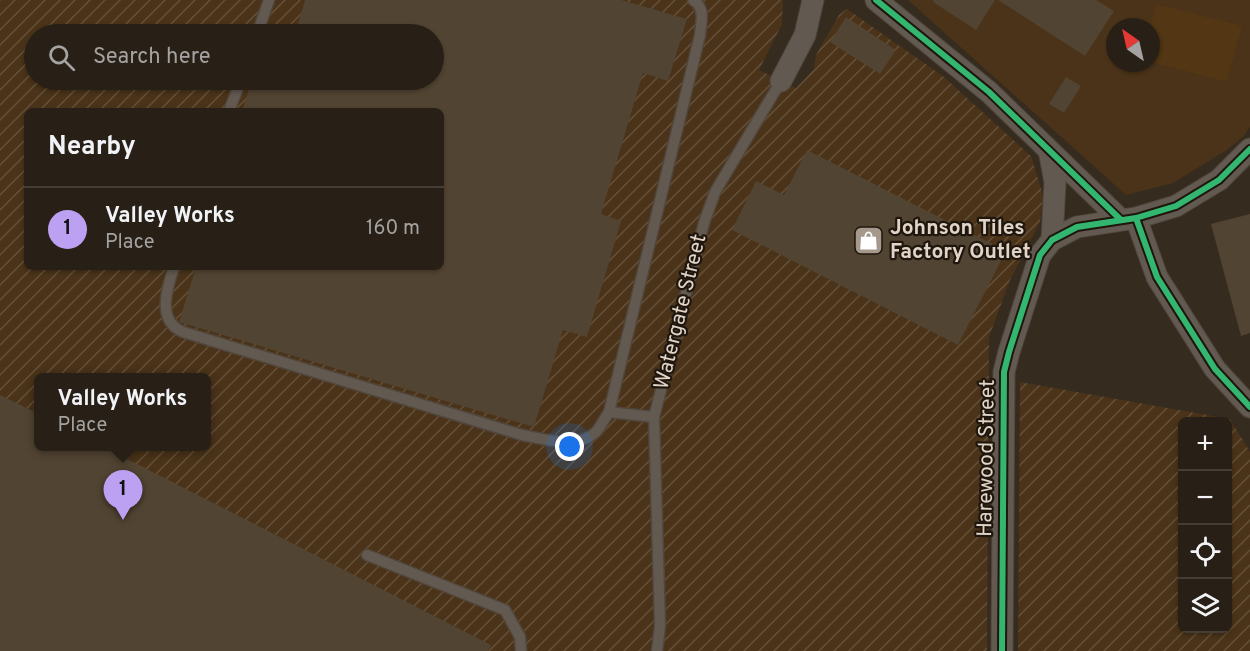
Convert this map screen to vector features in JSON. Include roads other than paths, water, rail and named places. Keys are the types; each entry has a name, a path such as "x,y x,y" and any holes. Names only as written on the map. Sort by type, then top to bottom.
{"street":[{"name":"Watergate Street","path":"781,81 805,36 813,0"},
{"path":"876,0 989,92 1049,150 1128,218 1157,277 1215,369 1250,407"},
{"path":"1052,240 1077,227 1176,206 1219,180 1250,149"},
{"path":"1049,150 1055,182 1052,240"},
{"name":"Harewood Street","path":"1002,651 1004,372 1040,255 1052,240"}],"lane":[{"path":"260,24 269,0"},
{"path":"173,270 166,289 166,308 168,320 174,328 183,332 522,435 565,443 586,439 597,431 609,412 700,35 702,12 699,4 693,0"},
{"name":"Watergate Street","path":"657,651 660,627 654,417 704,223 715,192 781,81"},
{"path":"230,108 237,90"},
{"path":"609,412 654,417"},
{"path":"367,555 505,610 520,637 521,651"}],"place":[{"name":"Johnson Tiles Factory Outlet","path":"869,240"},
{"name":"Valley Works","path":"123,520"}]}
